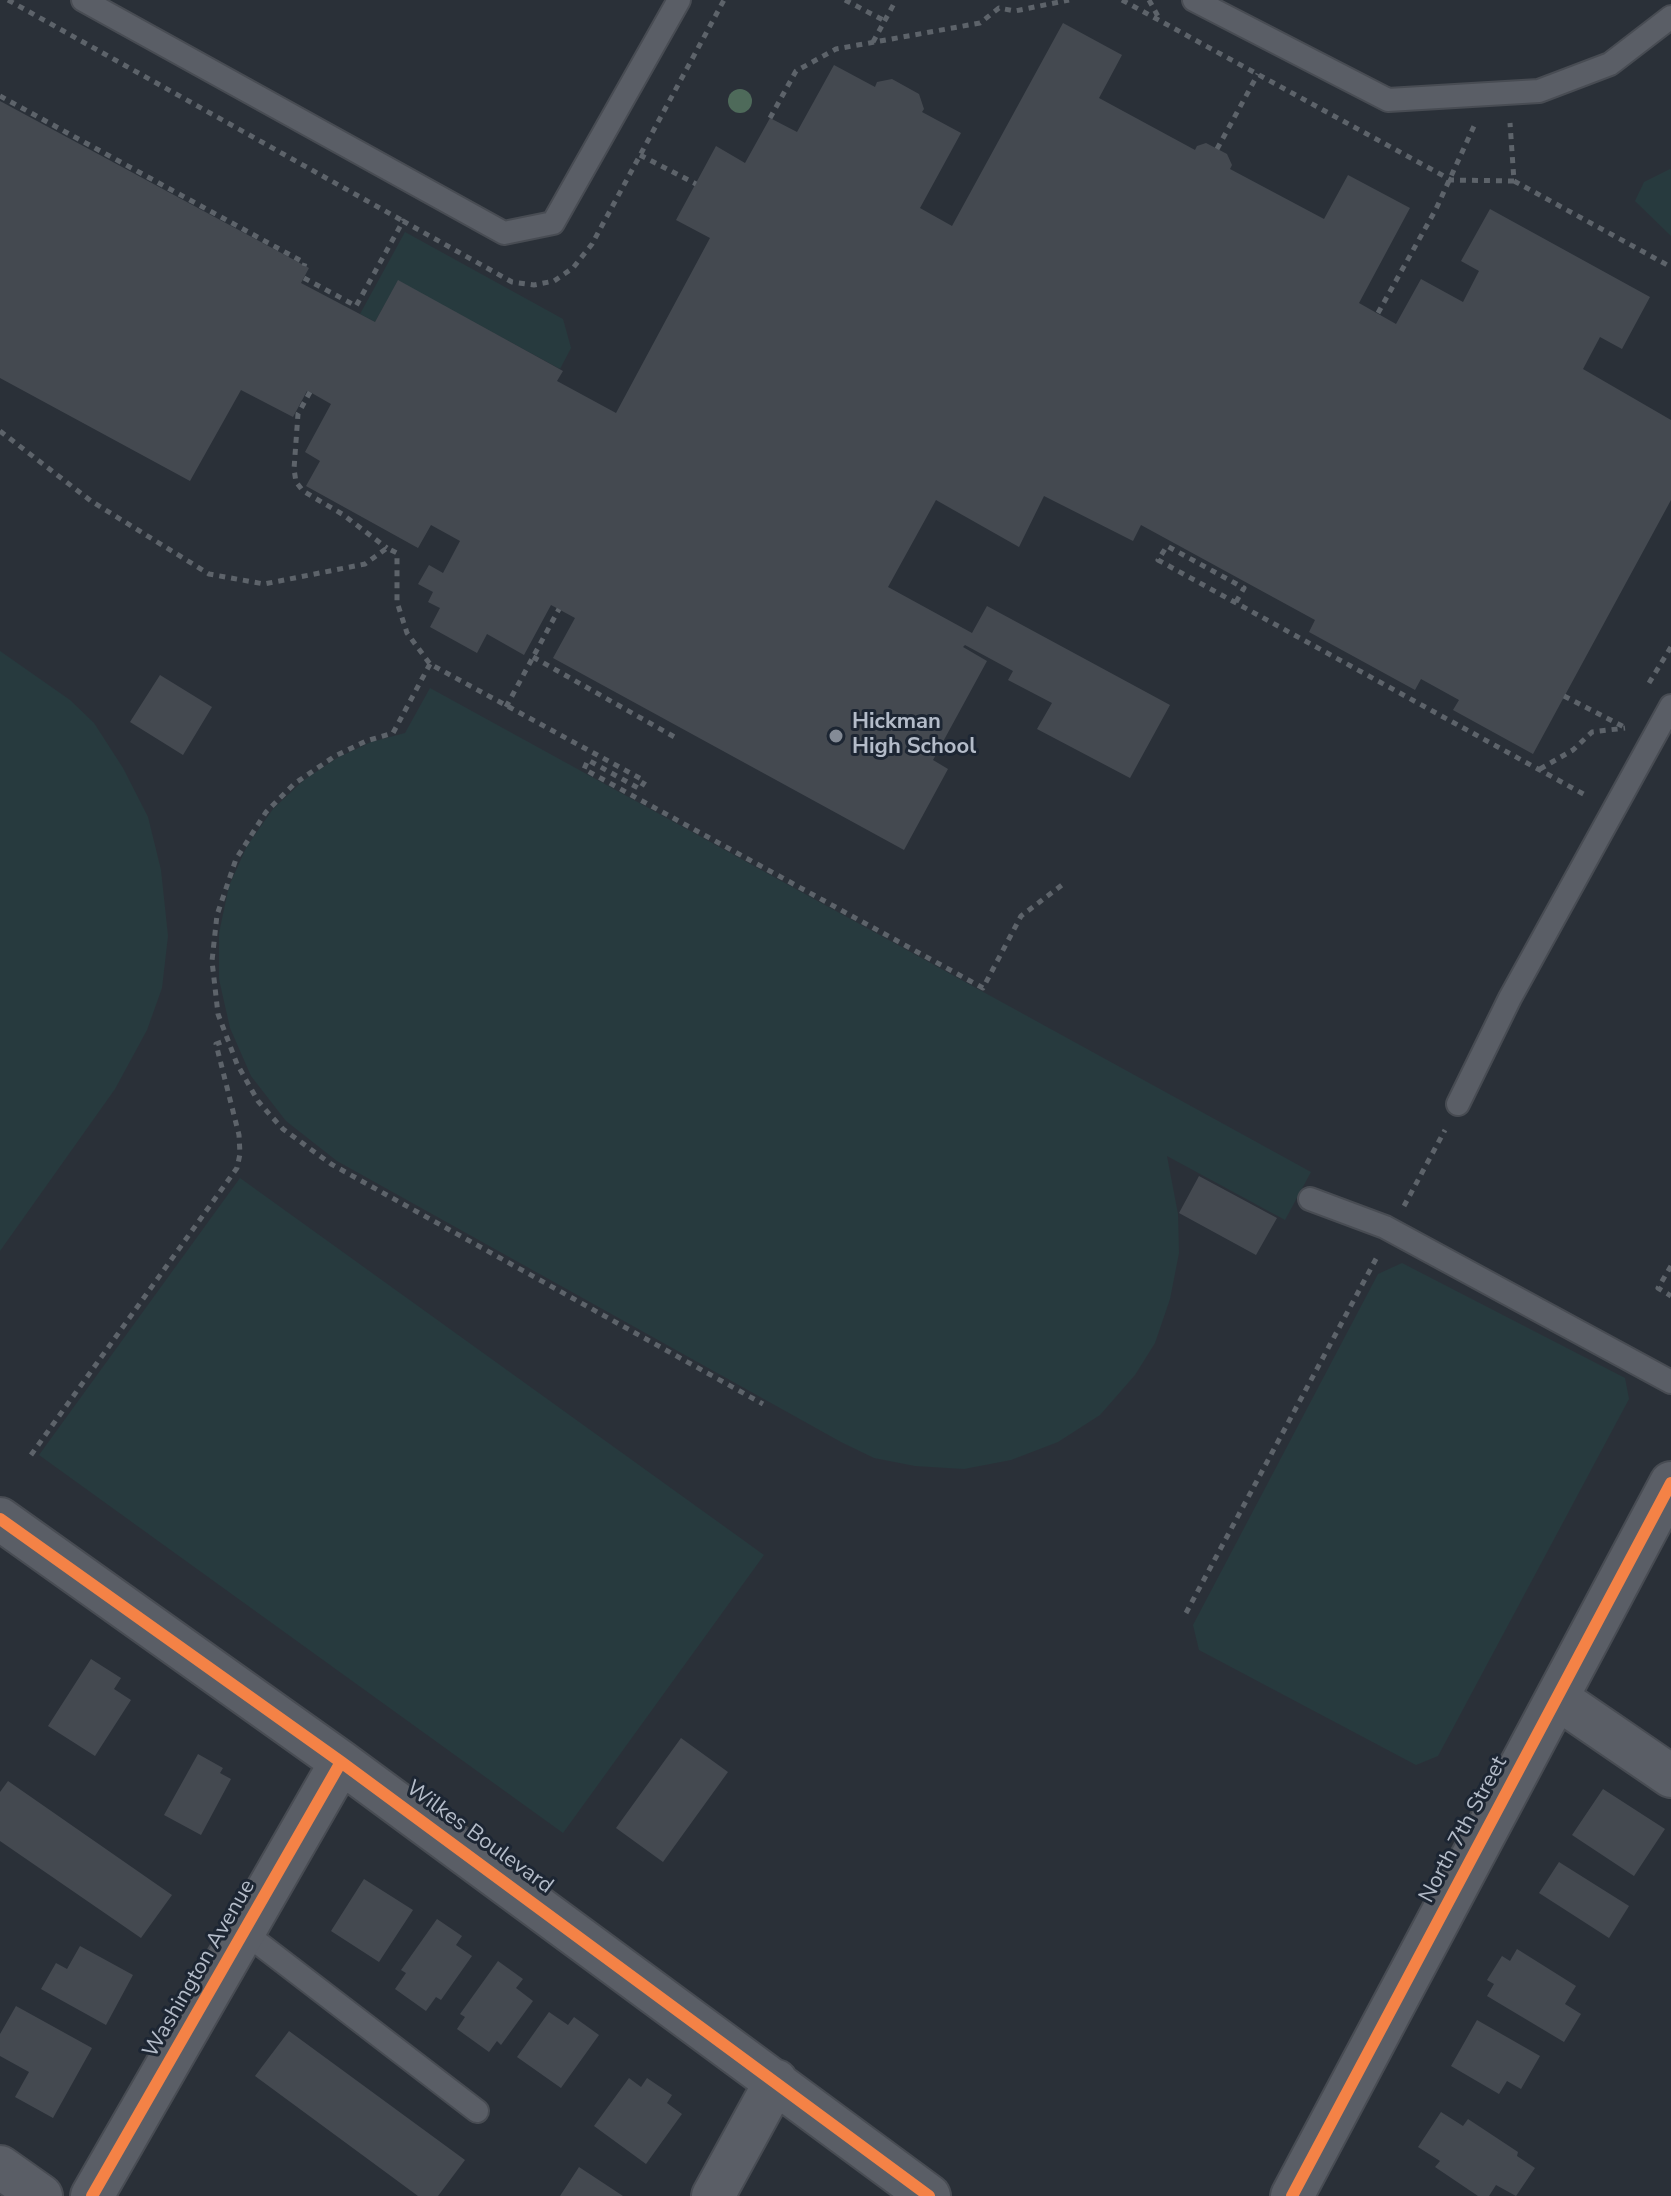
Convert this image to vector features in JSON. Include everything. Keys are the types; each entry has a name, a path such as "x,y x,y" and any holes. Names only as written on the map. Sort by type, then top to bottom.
{"street":[{"name":"North 7th Street","path":"1292,2196 1671,1483"},
{"name":"Wilkes Boulevard","path":"0,1519 341,1762 929,2196"},
{"path":"1557,1698 1671,1776"},
{"name":"Washington Avenue","path":"92,2196 341,1762"},
{"path":"713,2196 776,2081"},
{"path":"0,2167 41,2196"}],"lane":[{"path":"83,0 504,233 553,223 679,0"},
{"path":"1194,0 1388,100 1539,91 1610,64 1671,17"},
{"path":"1458,1104 1510,998 1671,706"},
{"path":"1310,1199 1391,1231 1671,1382"},
{"path":"244,1932 477,2111"}],"path":[{"path":"8,0 403,221"},
{"path":"845,0 885,21"},
{"path":"873,43 896,0"},
{"path":"770,118 796,71 836,49 980,23 999,8 1015,11 1069,0"},
{"path":"1122,0 1451,180 1514,181 1671,267"},
{"path":"1149,0 1160,21"},
{"path":"1217,149 1258,74"},
{"path":"0,96 305,263 304,266"},
{"path":"1498,121 1509,120 1514,181"},
{"path":"1378,313 1451,180 1476,123 1487,122"},
{"path":"640,155 696,184"},
{"path":"310,392 298,414 296,482 303,491 397,553 397,602 407,633 430,664 645,781 640,789 588,760 584,769 983,988 1021,916 1066,882"},
{"path":"0,431 91,501 209,574 264,584 365,564 387,548"},
{"path":"1236,602 1244,588 1167,546 1158,560 1588,796"},
{"path":"506,707 559,609"},
{"path":"533,657 678,739"},
{"path":"430,664 393,733 366,741 335,756 294,784 266,812 245,841 225,885 213,937 213,989 227,1040 258,1101 283,1129 331,1164 763,1404"},
{"path":"1539,769 1573,750 1592,732 1625,728 1564,696"},
{"path":"31,1455 237,1168 239,1135 216,1044 227,1040"},
{"path":"1186,1613 1458,1104"},
{"path":"1671,1266 1658,1288 1671,1296"}],"green space":[{"path":"1670,169 1671,236 1635,201 1644,182"},
{"path":"405,232 563,319 571,348 560,369 398,281 375,322 360,314"},
{"path":"0,651 70,700 94,723 123,768 148,817 161,870 168,936 162,988 147,1030 115,1089 0,1251"},
{"path":"430,688 1311,1172 1285,1220 1167,1156 1178,1214 1179,1253 1170,1299 1155,1343 1135,1375 1100,1415 1058,1442 1011,1460 964,1469 915,1466 874,1458 841,1442 337,1161 286,1121 251,1076 230,1028 219,979 219,933 229,886 247,846 273,809 304,780 337,758 371,742 405,733"},
{"path":"240,1178 764,1555 563,1833 39,1455"},
{"path":"1402,1263 1625,1378 1629,1399 1438,1756 1416,1765 1199,1650 1193,1625 1378,1274"}],"building":[{"name":"Hickman High School","path":"1063,23 1122,55 1099,98 1195,150 1206,143 1227,154 1232,165 1230,169 1324,219 1348,175 1410,208 1359,303 1396,324 1421,279 1463,302 1479,271 1461,261 1490,209 1650,297 1622,349 1600,337 1583,369 1671,420 1671,500 1533,754 1453,710 1459,700 1421,679 1415,690 1309,632 1315,620 1141,525 1133,541 1044,496 1019,547 936,500 888,587 972,633 987,606 1170,705 1130,778 1037,729 1052,703 1008,680 1013,671 965,645 963,647 987,661 933,760 948,769 904,850 553,658 575,618 551,605 524,655 487,634 477,653 430,627 440,608 428,602 433,592 418,584 429,565 443,573 460,541 431,525 418,548 306,486 320,461 305,452 331,404 310,392 307,391 293,417 241,390 190,481 0,378 0,101 309,268 301,283 375,322 398,280 563,371 557,381 616,413 710,238 676,220 716,146 745,163 770,118 797,132 834,65 875,87 877,82 892,79 919,94 924,109 922,112 961,133 920,208 952,226"},
{"path":"160,675 212,707 183,755 130,722"},
{"path":"1199,1176 1277,1218 1256,1255 1179,1213"},
{"path":"91,1659 121,1678 114,1689 131,1700 95,1756 48,1726"},
{"path":"681,1738 728,1772 663,1862 616,1828"},
{"path":"198,1754 223,1768 220,1773 231,1779 201,1835 164,1815"},
{"path":"8,1781 172,1895 141,1938 0,1841 0,1792"},
{"path":"1603,1789 1665,1829 1634,1876 1572,1835"},
{"path":"1559,1862 1629,1906 1609,1938 1539,1893"},
{"path":"364,1879 413,1910 379,1962 331,1931"},
{"path":"437,1919 462,1936 456,1945 472,1956 441,2000 436,1997 426,2011 395,1989 406,1973 401,1970"},
{"path":"80,1946 133,1975 106,2025 41,1989 56,1963 67,1969"},
{"path":"1517,1949 1576,1986 1565,2004 1581,2014 1564,2042 1487,1996 1494,1984 1487,1980 1502,1956 1510,1961"},
{"path":"498,1961 523,1979 516,1988 533,2001 501,2045 497,2041 489,2052 457,2029 465,2017 460,2014"},
{"path":"16,2006 92,2048 53,2118 15,2097 29,2072 0,2056 0,2034"},
{"path":"549,2012 568,2025 574,2017 599,2035 561,2088 517,2057"},
{"path":"1477,2020 1540,2056 1521,2089 1507,2081 1499,2094 1451,2066"},
{"path":"289,2031 465,2160 438,2196 418,2196 255,2076"},
{"path":"629,2078 641,2087 647,2078 672,2095 667,2103 682,2114 646,2164 594,2126"},
{"path":"1441,2112 1463,2126 1468,2119 1518,2152 1517,2156 1535,2168 1516,2196 1496,2185 1489,2196 1478,2196 1435,2167 1440,2161 1418,2147"},
{"path":"579,2167 623,2196 560,2196"}],"cycle path":[{"path":"1292,2196 1671,1483"},
{"path":"0,1519 341,1762 929,2196"},
{"path":"92,2196 341,1762"}],"place":[{"name":"Hickman High School","path":"836,736"}]}
